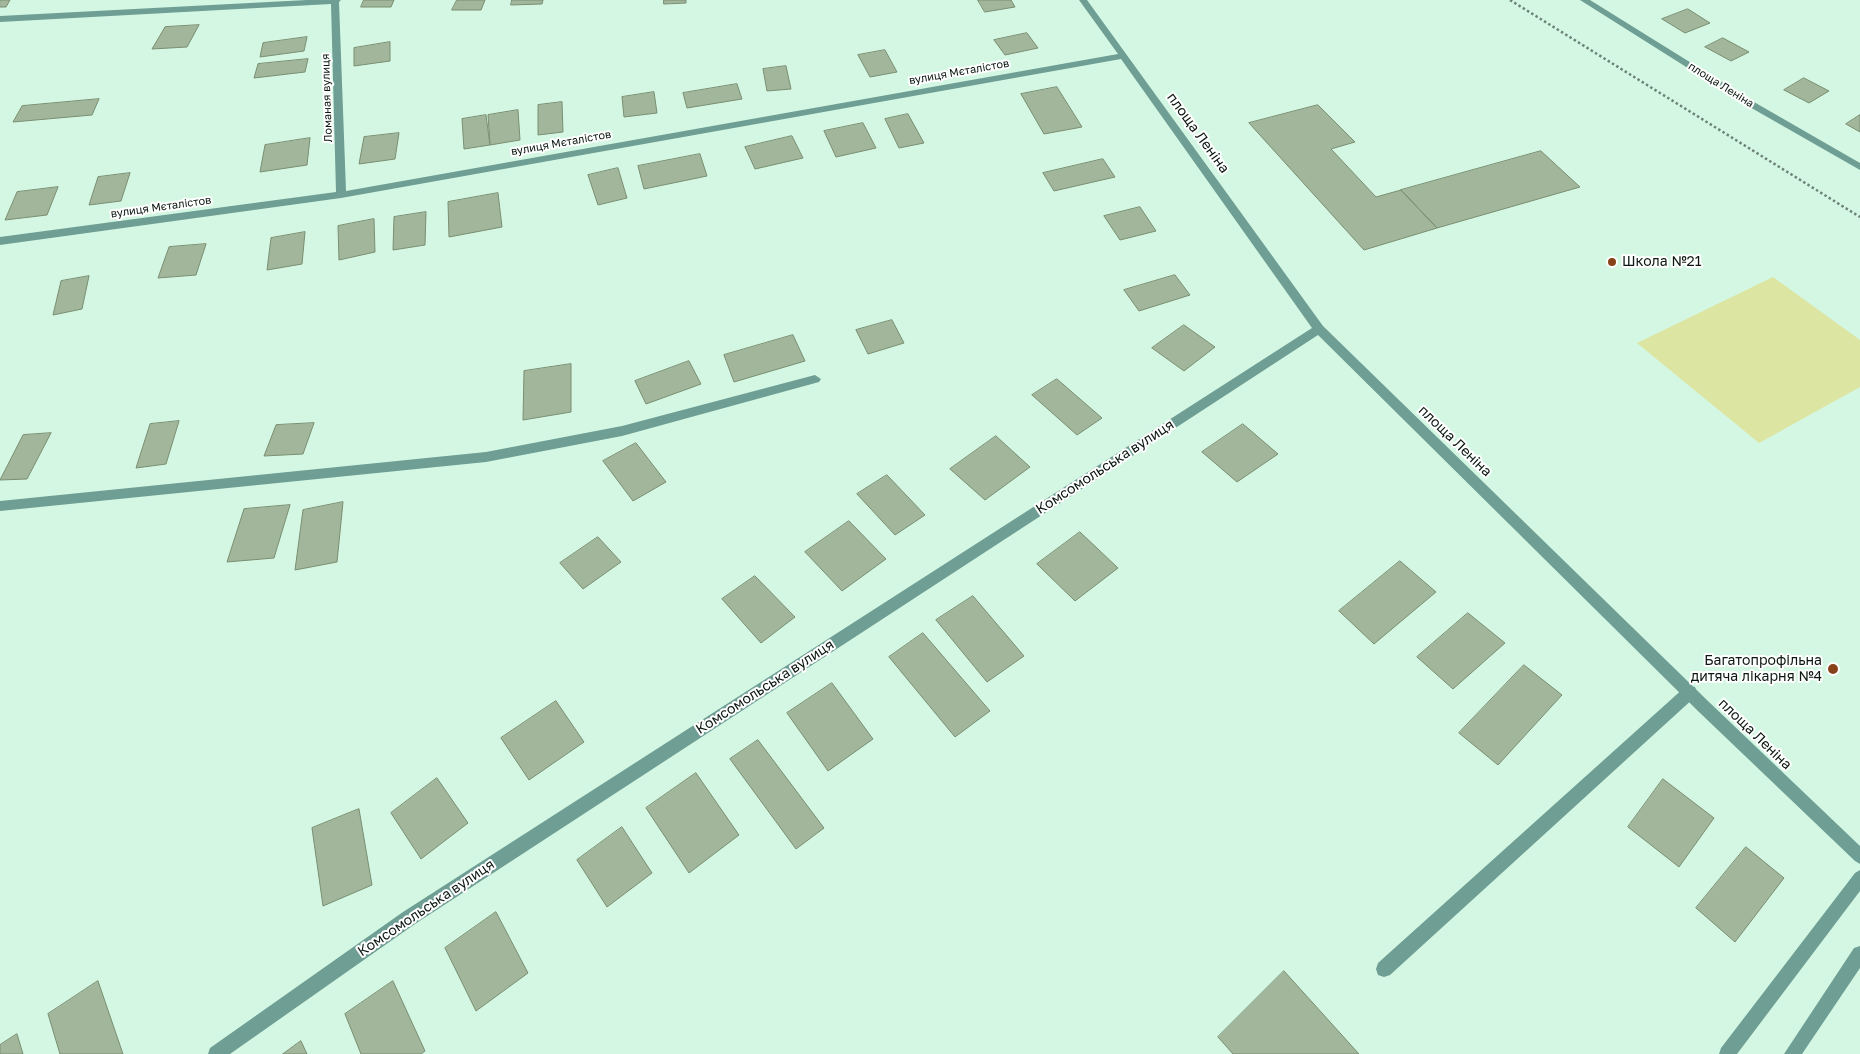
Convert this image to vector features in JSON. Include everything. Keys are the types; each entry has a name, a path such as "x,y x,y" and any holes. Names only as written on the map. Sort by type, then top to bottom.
{"street":[{"name":"площа Леніна","path":"1083,0 1319,329 1860,856"},
{"name":"площа Леніна","path":"1584,0 1751,104 1860,167"},
{"path":"0,19 336,1"},
{"name":"Ломаная вулиця","path":"336,1 342,195"},
{"name":"вулиця Мєталістов","path":"0,242 342,195 1124,56"},
{"name":"Комсомольська вулиця","path":"216,1054 409,918 1319,329"},
{"path":"0,506 486,457 622,431 815,379"},
{"path":"1384,969 1690,692"},
{"path":"1727,1054 1860,878"},
{"path":"1792,1054 1860,954"}],"path":[{"path":"1510,0 1860,217"}],"green space":[{"path":"1773,277 1860,340 1860,387 1759,443 1637,343"}],"building":[{"path":"0,0 10,0 6,7 0,7"},
{"path":"364,0 394,0 391,7 361,7"},
{"path":"457,0 485,0 481,10 452,10"},
{"path":"512,0 543,0 542,4 511,5"},
{"path":"664,0 686,0 686,3 664,4"},
{"path":"978,0 1011,0 1015,7 985,12"},
{"path":"1688,9 1710,23 1685,33 1662,19"},
{"path":"199,25 187,47 152,49 165,27"},
{"path":"1027,33 1038,48 1005,55 994,40"},
{"path":"307,37 304,51 260,57 263,43"},
{"path":"1723,38 1749,52 1731,61 1705,47"},
{"path":"390,42 390,61 354,66 354,48"},
{"path":"885,50 897,72 870,77 858,55"},
{"path":"308,59 305,72 254,78 258,64"},
{"path":"786,66 791,89 767,91 763,69"},
{"path":"1804,78 1829,91 1809,103 1784,90"},
{"path":"737,84 742,99 687,108 683,93"},
{"path":"1057,87 1082,127 1044,134 1021,94"},
{"path":"654,92 657,113 624,117 622,97"},
{"path":"99,99 92,115 13,122 22,106"},
{"path":"562,102 563,132 538,135 538,105"},
{"path":"1318,105 1355,142 1331,149 1376,197 1401,190 1437,228 1364,250 1249,123"},
{"path":"518,110 520,140 490,145 488,115"},
{"path":"908,114 924,143 899,148 885,119"},
{"path":"486,115 490,145 464,149 462,119"},
{"path":"1860,115 1860,132 1846,124"},
{"path":"863,123 876,148 836,157 824,131"},
{"path":"399,133 395,159 359,164 364,137"},
{"path":"792,136 803,158 755,169 745,147"},
{"path":"310,138 307,165 260,172 265,145"},
{"path":"1541,151 1580,187 1437,228 1401,190"},
{"path":"700,154 707,176 644,189 638,166"},
{"path":"1103,159 1115,177 1054,191 1043,173"},
{"path":"618,168 627,198 598,205 588,175"},
{"path":"130,173 121,201 89,205 98,177"},
{"path":"58,187 47,215 5,220 17,192"},
{"path":"498,193 502,227 449,237 448,202"},
{"path":"1140,207 1156,231 1120,240 1104,216"},
{"path":"426,212 425,245 393,250 394,217"},
{"path":"374,219 375,252 339,260 338,226"},
{"path":"305,232 302,264 267,270 271,238"},
{"path":"206,244 196,275 158,278 169,247"},
{"path":"1175,275 1190,295 1139,311 1124,290"},
{"path":"89,276 82,309 53,315 61,281"},
{"path":"892,320 904,343 868,354 856,330"},
{"path":"1184,325 1215,347 1184,371 1152,348"},
{"path":"793,335 805,361 734,382 724,355"},
{"path":"689,361 701,384 646,404 635,381"},
{"path":"571,364 571,412 523,420 524,371"},
{"path":"1057,379 1102,418 1077,435 1032,395"},
{"path":"179,421 166,464 136,468 150,424"},
{"path":"314,423 303,454 264,456 276,425"},
{"path":"1243,424 1278,454 1237,482 1202,452"},
{"path":"51,433 27,479 0,480 23,435"},
{"path":"996,436 1030,467 985,500 950,469"},
{"path":"636,443 666,482 633,501 603,461"},
{"path":"887,475 925,515 895,535 857,494"},
{"path":"343,502 337,562 295,570 303,510"},
{"path":"290,505 274,558 227,562 244,509"},
{"path":"849,521 886,559 842,591 805,552"},
{"path":"1080,532 1118,568 1075,601 1037,564"},
{"path":"598,537 621,562 583,589 560,563"},
{"path":"1400,561 1436,592 1374,644 1339,611"},
{"path":"755,576 795,617 761,643 722,599"},
{"path":"973,596 1024,656 987,682 936,620"},
{"path":"1468,613 1505,643 1453,689 1417,657"},
{"path":"923,633 990,711 955,737 889,657"},
{"path":"1524,665 1562,695 1498,765 1459,733"},
{"path":"832,683 873,739 828,771 787,713"},
{"path":"556,701 584,742 529,780 501,738"},
{"path":"758,740 824,828 796,849 730,759"},
{"path":"696,773 739,835 689,873 646,808"},
{"path":"437,778 468,823 421,859 391,813"},
{"path":"1663,779 1714,818 1679,867 1628,827"},
{"path":"359,809 372,885 323,906 312,828"},
{"path":"622,827 652,873 607,907 577,860"},
{"path":"1746,847 1784,878 1735,942 1696,908"},
{"path":"496,912 528,973 476,1011 445,948"},
{"path":"1284,971 1359,1054 1233,1054 1218,1037"},
{"path":"98,981 123,1054 60,1054 48,1014"},
{"path":"393,981 425,1051 421,1054 361,1054 345,1014"},
{"path":"17,1034 23,1054 0,1054 0,1045"},
{"path":"301,1041 307,1054 283,1054"}],"place":[{"name":"Школа №21","path":"1612,262"},
{"name":"Багатопрофільна дитяча лікарня №4","path":"1833,669"}]}
